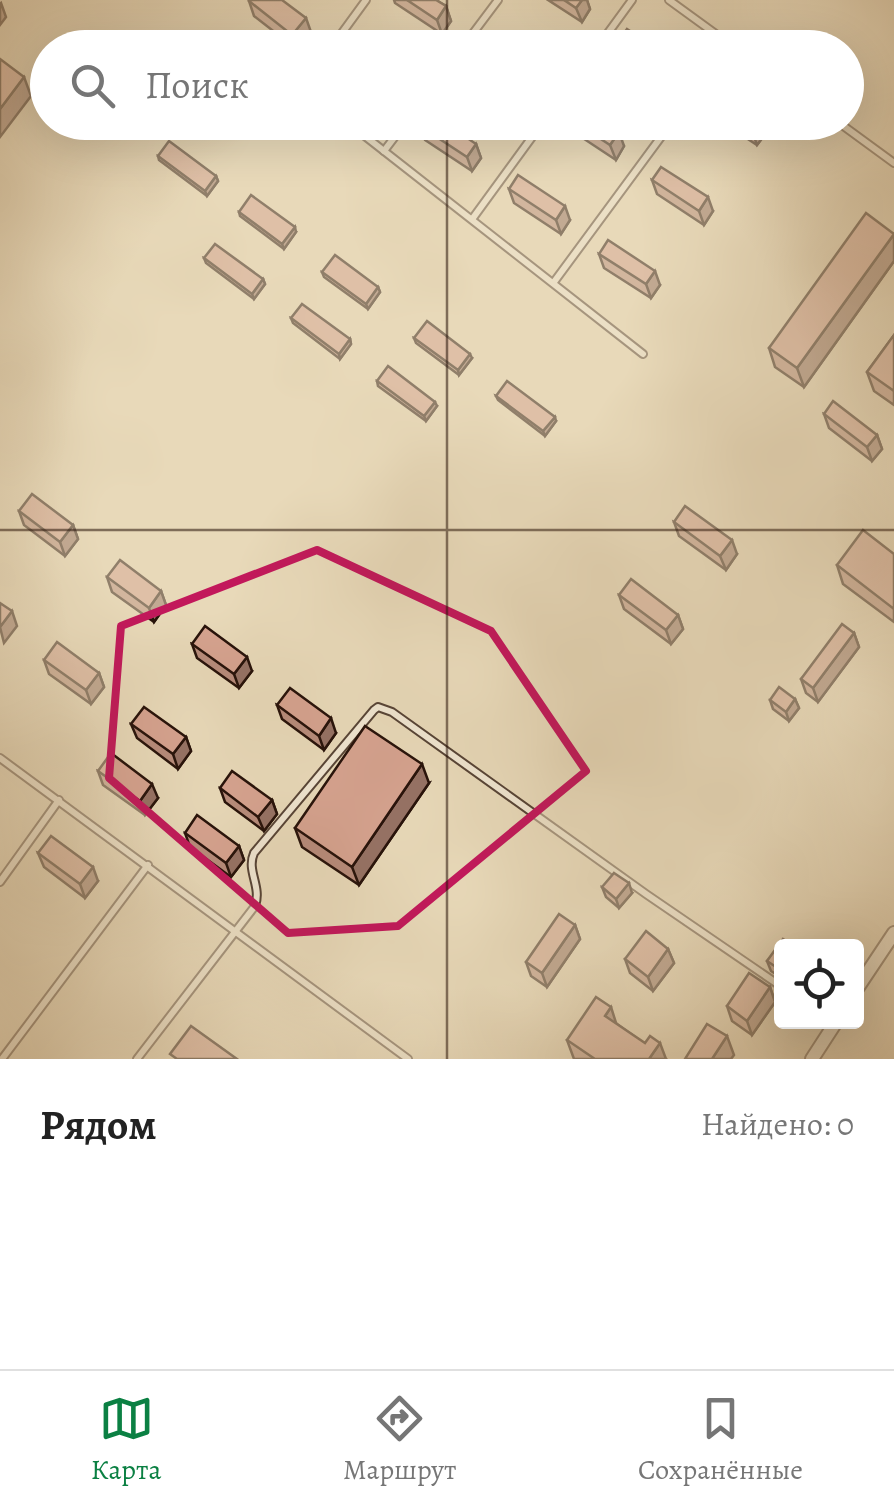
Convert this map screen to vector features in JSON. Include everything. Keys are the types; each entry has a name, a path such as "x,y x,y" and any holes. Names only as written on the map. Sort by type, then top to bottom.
{"street":[{"path":"864,978 894,933"},
{"path":"812,1059 830,1029"}],"lane":[{"path":"344,30 366,0"},
{"path":"476,30 498,0"},
{"path":"611,30 632,0"},
{"path":"668,0 709,30"},
{"path":"370,140 643,354"},
{"path":"384,151 392,140"},
{"path":"472,219 529,140"},
{"path":"554,282 659,140"},
{"path":"862,140 894,164"},
{"path":"137,1059 255,906 258,896 250,867 254,853 374,710 385,708 774,982"},
{"path":"0,758 408,1059"},
{"path":"0,882 59,800"},
{"path":"2,1059 148,866"}],"highlighted area":[{"path":"317,550 491,631 586,771 398,926 288,933 109,778 121,626"}],"building":[{"path":"282,0 306,18 296,30 286,30 249,1"},
{"path":"407,0 436,0 446,6 437,20"},
{"path":"564,0 582,0 576,8"},
{"path":"0,59 24,77 0,109"},
{"path":"441,140 470,140 476,144 467,157"},
{"path":"169,141 216,176 205,191 158,156"},
{"path":"661,167 708,197 699,211 652,180"},
{"path":"518,175 565,206 556,220 509,189"},
{"path":"251,195 295,227 282,244 239,212"},
{"path":"866,213 894,234 797,368 769,348"},
{"path":"608,240 655,271 646,284 599,254"},
{"path":"215,244 263,279 252,294 204,258"},
{"path":"335,255 378,287 366,304 322,272"},
{"path":"302,304 350,339 339,354 291,318"},
{"path":"427,321 470,354 458,370 414,338"},
{"path":"894,335 894,391 867,372"},
{"path":"388,366 435,402 424,416 377,381"},
{"path":"507,381 555,417 543,431 496,396"},
{"path":"833,401 877,435 867,447 824,414"},
{"path":"32,494 73,525 60,542 19,511"},
{"path":"685,506 732,540 720,556 674,522"},
{"path":"863,530 894,554 894,609 837,565"},
{"path":"120,560 161,591 149,608 107,577"},
{"path":"631,579 678,615 666,630 619,595"},
{"path":"0,603 12,611 0,627"},
{"path":"842,624 854,633 813,688 801,679"},
{"path":"205,626 247,657 234,674 192,644"},
{"path":"57,642 99,673 86,690 44,660"},
{"path":"779,687 795,699 786,712 770,700"},
{"path":"290,688 331,718 319,736 277,705"},
{"path":"144,707 186,737 173,754 131,724"},
{"path":"365,726 422,764 352,867 295,828"},
{"path":"111,753 152,784 140,801 98,771"},
{"path":"232,771 272,800 258,817 220,788"},
{"path":"197,815 239,846 226,863 185,833"},
{"path":"51,836 93,867 80,884 38,853"},
{"path":"614,873 629,883 616,899 602,887"},
{"path":"559,914 575,925 542,973 526,962"},
{"path":"646,931 668,949 648,977 625,959"},
{"path":"749,973 770,987 747,1021 727,1006"},
{"path":"596,997 611,1007 605,1016 645,1043 650,1036 660,1043 649,1059 595,1059 567,1040"},
{"path":"707,1024 727,1036 712,1059 685,1059"},
{"path":"191,1026 237,1059 177,1059 170,1054"}]}
